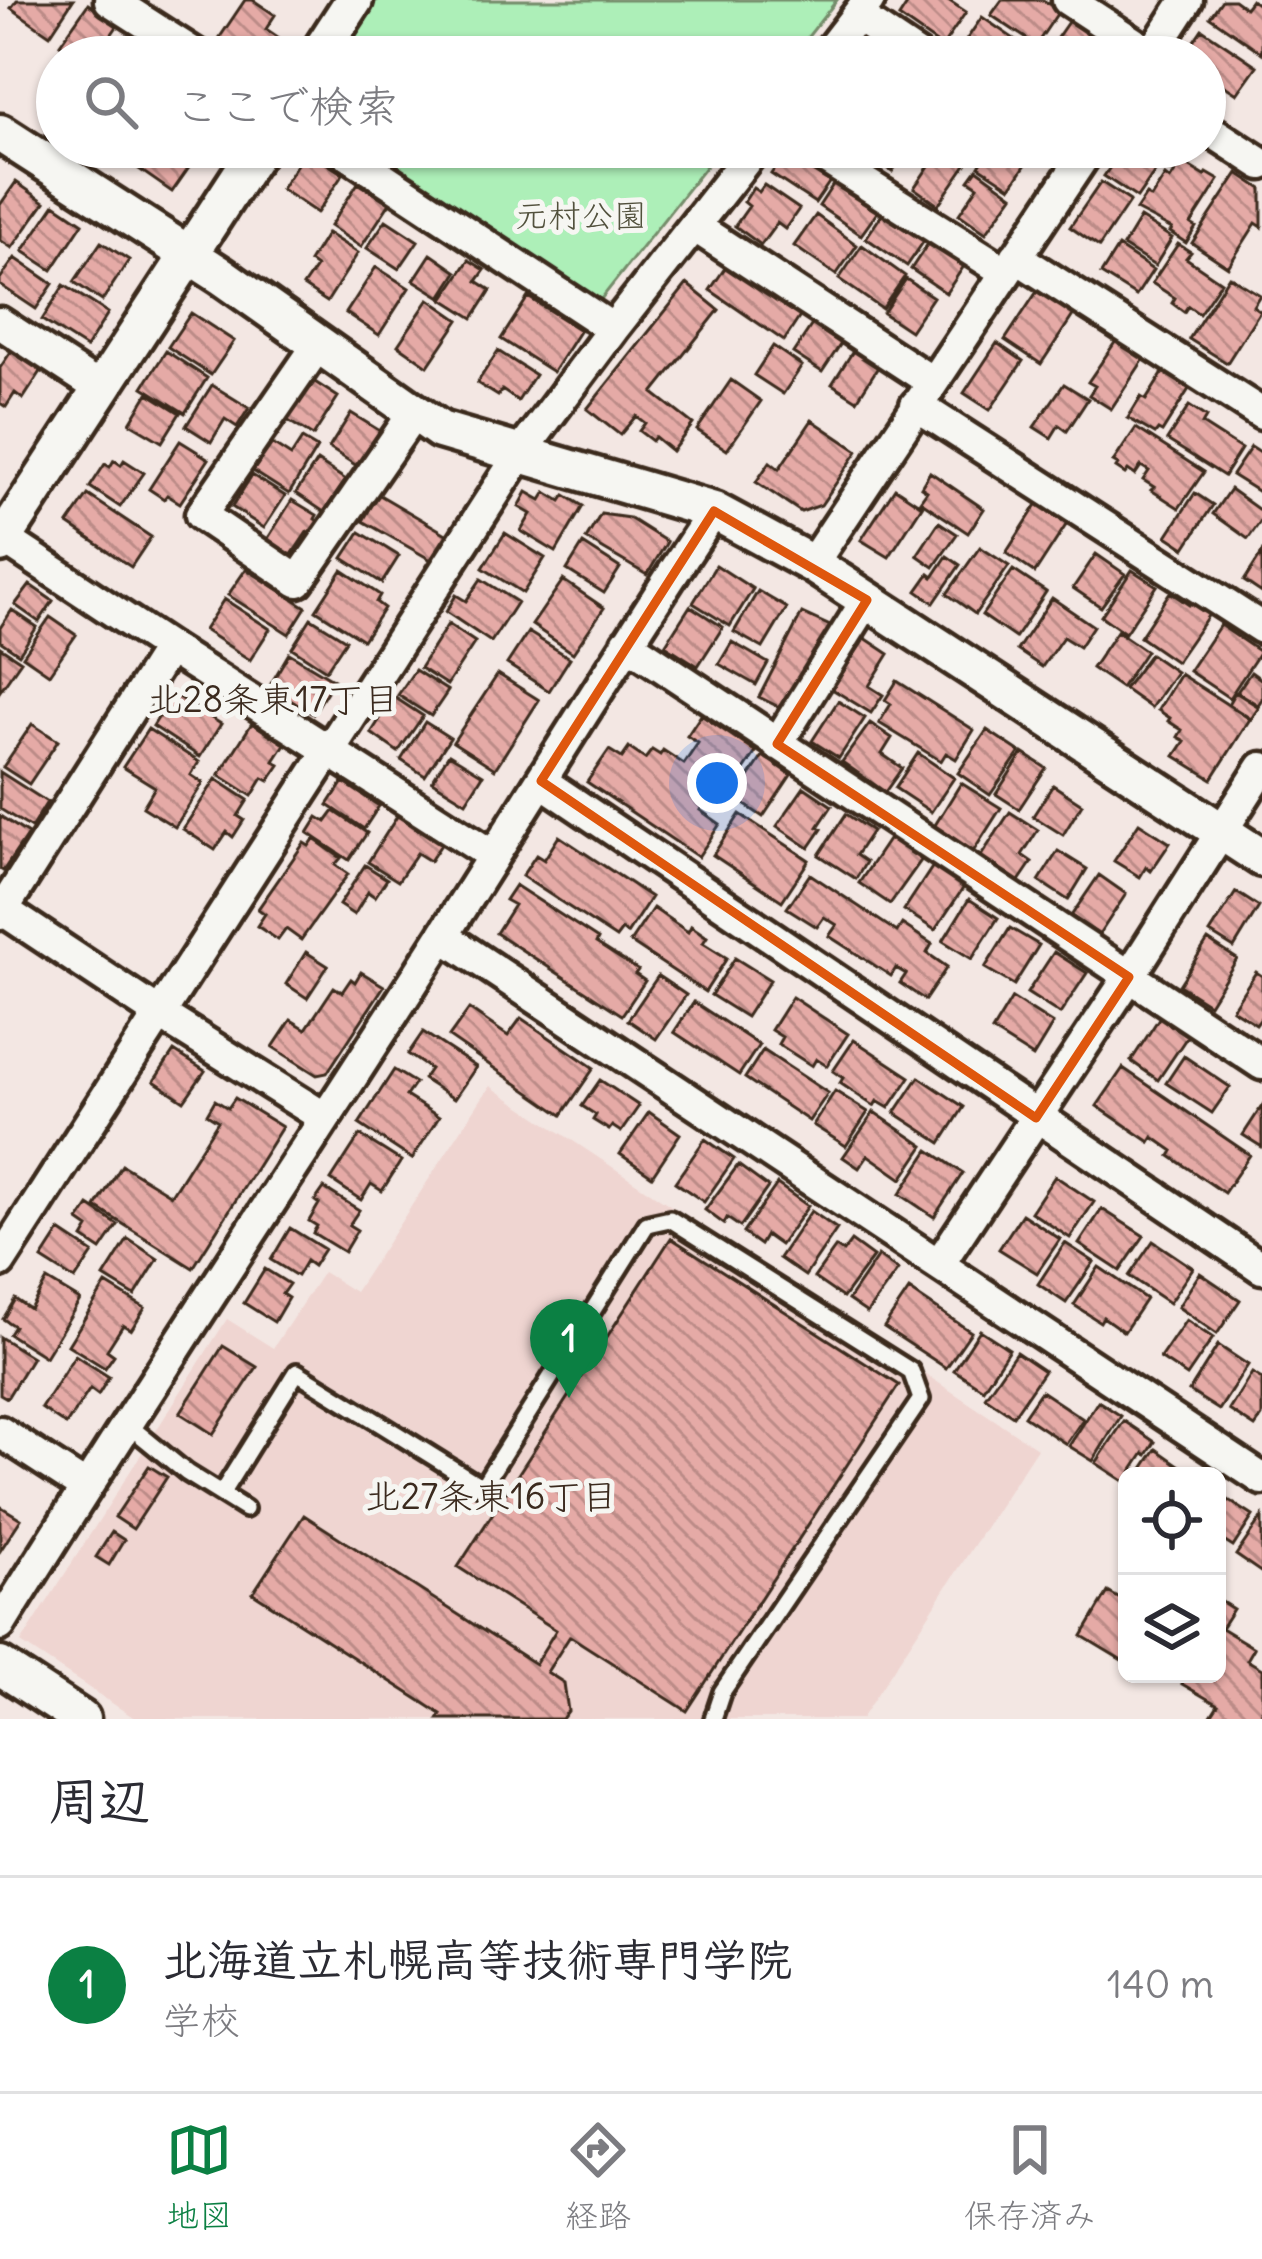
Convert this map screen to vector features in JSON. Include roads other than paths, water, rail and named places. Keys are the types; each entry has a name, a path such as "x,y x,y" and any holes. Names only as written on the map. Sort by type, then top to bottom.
{"street":[{"path":"110,0 166,36"},
{"path":"331,36 354,0"},
{"path":"1068,0 1121,36"},
{"path":"1164,36 1187,0"},
{"path":"841,36 863,8 894,36"},
{"path":"0,133 36,156"},
{"path":"1226,141 1262,164"},
{"path":"54,168 440,430 713,511 812,564 1262,858"},
{"path":"245,168 1,540 493,856"},
{"path":"369,168 613,329"},
{"path":"0,1262 520,454 740,168"},
{"path":"844,168 1262,414"},
{"path":"812,564 1076,168"},
{"path":"694,226 924,394 1262,628"},
{"path":"0,323 101,389"},
{"path":"318,345 201,515 298,581 416,410"},
{"path":"0,1625 713,511"},
{"path":"777,743 867,600"},
{"path":"627,643 1262,1064"},
{"path":"169,648 1,910 325,1118"},
{"path":"939,1264 1262,768"},
{"path":"541,781 1262,1268"},
{"path":"443,936 1262,1479"},
{"path":"0,1432 86,1487"},
{"path":"0,1666 81,1719"}],"lane":[{"path":"220,1494 297,1372 482,1487 647,1223 670,1219 911,1371 921,1399 722,1693 712,1719"},
{"path":"127,1424 187,1473 245,1510"}],"place":[{"name":"北海道立札幌高等技術専門学院","path":"569,1398"}],"district":[{"name":"北28条東17丁目","path":"273,699"},
{"name":"北27条東16丁目","path":"491,1496"}],"park label":[{"name":"元村公園","path":"581,215"}]}
